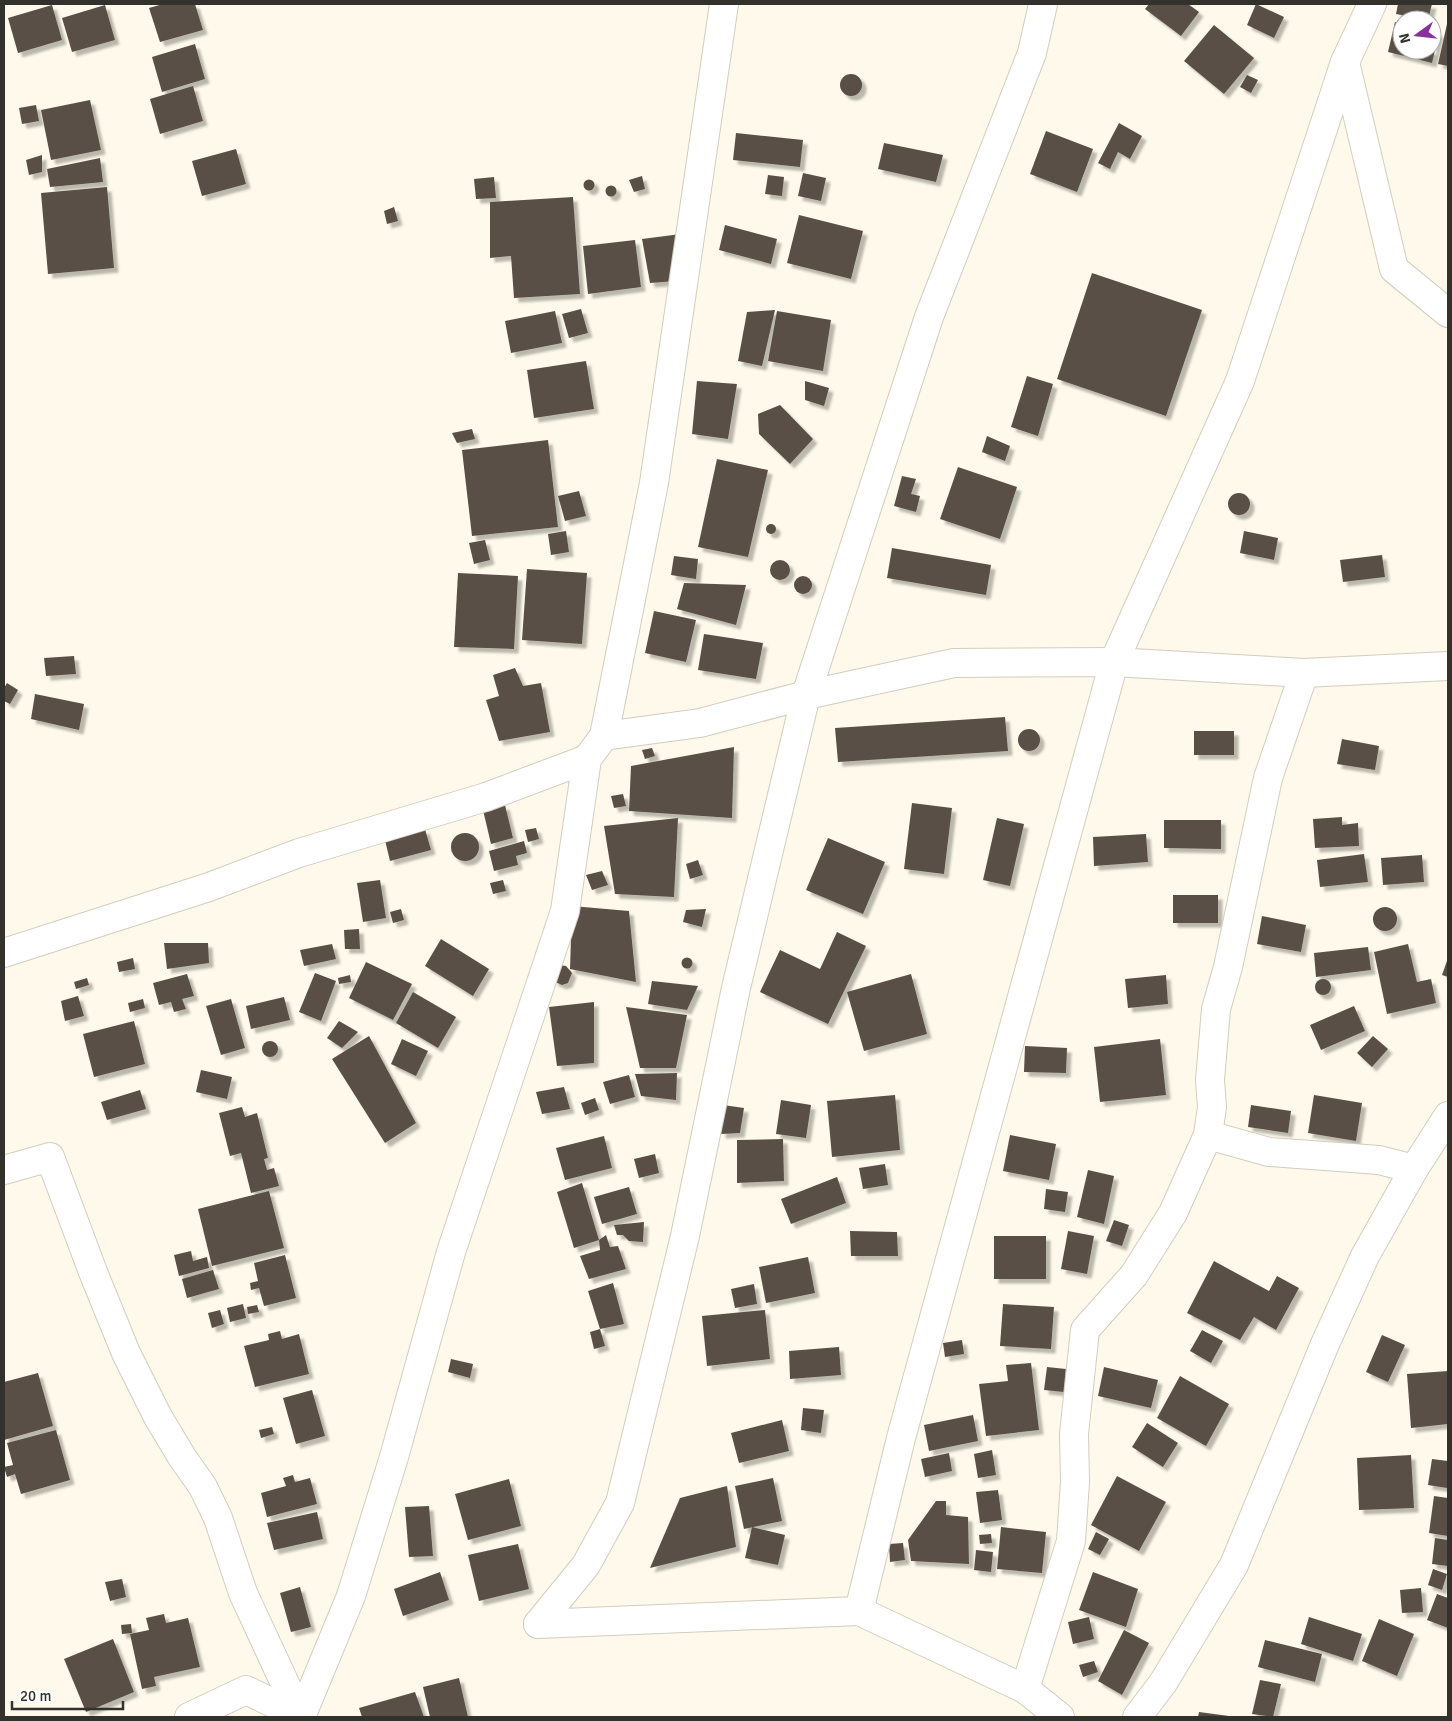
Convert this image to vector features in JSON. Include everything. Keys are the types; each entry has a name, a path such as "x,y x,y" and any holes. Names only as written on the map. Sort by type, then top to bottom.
{"street":[{"path":"300,1716 351,1596 394,1457 451,1252 565,911 587,759 604,736 654,482 724,4"},
{"path":"1043,4 1032,53 929,317 806,695 736,988 685,1236 620,1503 586,1565 538,1624 859,1611 1025,1689 1060,1717"},
{"path":"859,1611 901,1438 1114,662 1240,381 1345,62 1372,4"},
{"path":"1345,62 1394,269 1448,313"},
{"path":"604,736 700,723 806,695 954,663 1114,662 1304,673 1448,666"},
{"path":"1025,1689 1071,1540 1075,1482 1074,1434 1085,1330 1134,1275 1173,1213 1208,1135 1212,1106 1210,1080 1216,1009 1228,967 1268,778 1304,673"},
{"path":"5,948 118,918 209,887 299,853 486,797 587,759"},
{"path":"1138,1717 1163,1683 1234,1565 1325,1344 1365,1256 1414,1169 1448,1116"},
{"path":"1208,1135 1269,1152 1380,1160 1414,1169"},
{"path":"4,1170 50,1158 126,1353 158,1417 182,1457 204,1487 218,1518 243,1593 300,1716"},
{"path":"189,1717 246,1690 300,1716"}],"building":[{"path":"163,4 195,4 203,30 160,42 149,8"},
{"path":"1149,4 1188,4 1199,12 1181,36 1145,9"},
{"path":"1256,4 1284,17 1274,38 1247,25"},
{"path":"1398,4 1432,4 1430,10 1397,10"},
{"path":"52,5 62,40 18,53 8,18"},
{"path":"105,5 115,40 72,52 62,18"},
{"path":"1448,24 1448,66 1438,64 1439,60 1442,60 1442,46"},
{"path":"1214,25 1254,58 1224,94 1184,61"},
{"path":"1392,35 1392,53 1388,52"},
{"path":"195,44 205,79 162,92 152,57"},
{"path":"1420,60 1433,60 1432,63"},
{"path":"851,74 859,77 862,85 859,93 851,96 843,93 840,85 843,77"},
{"path":"1247,75 1258,80 1251,93 1240,87"},
{"path":"193,86 203,121 160,134 150,99"},
{"path":"90,100 101,150 51,160 41,110"},
{"path":"36,105 39,121 22,124 19,108"},
{"path":"1119,123 1142,136 1130,159 1118,152 1110,169 1098,163"},
{"path":"1046,131 1093,149 1077,192 1030,174"},
{"path":"736,133 803,140 800,167 733,160"},
{"path":"884,143 943,155 936,182 878,169"},
{"path":"236,149 246,184 202,196 192,161"},
{"path":"42,155 42,172 29,175 26,160"},
{"path":"100,158 103,182 50,187 47,169"},
{"path":"803,173 826,178 821,201 798,196"},
{"path":"768,175 784,177 782,196 765,194"},
{"path":"642,176 645,189 634,192 629,180"},
{"path":"494,177 496,198 476,199 474,179"},
{"path":"589,179 595,185 589,191 583,185"},
{"path":"609,186 613,186 616,191 615,195 609,196 606,193 606,189"},
{"path":"107,187 114,268 48,274 41,193"},
{"path":"573,197 580,294 514,298 511,256 490,258 490,202"},
{"path":"394,207 398,221 387,224 384,211"},
{"path":"799,215 863,231 851,279 787,263"},
{"path":"725,225 777,239 771,264 719,250"},
{"path":"681,234 675,281 650,283 642,239"},
{"path":"635,240 641,287 588,294 583,246"},
{"path":"1092,273 1202,310 1166,416 1057,379"},
{"path":"581,309 588,333 569,338 562,314"},
{"path":"775,310 762,366 738,361 747,312"},
{"path":"555,311 562,343 511,353 505,321"},
{"path":"777,311 831,320 823,371 768,361"},
{"path":"586,361 594,409 534,418 527,370"},
{"path":"1027,376 1053,384 1038,436 1011,427"},
{"path":"697,381 737,384 728,439 692,434"},
{"path":"805,381 829,388 824,406 805,400"},
{"path":"780,405 813,439 790,464 759,434 758,414"},
{"path":"472,429 475,439 457,443 452,433"},
{"path":"987,436 1010,446 1005,461 982,452"},
{"path":"548,440 558,527 472,536 462,450"},
{"path":"717,459 768,470 748,557 698,547"},
{"path":"958,467 1017,487 1000,539 940,519"},
{"path":"902,476 916,479 911,494 920,496 916,512 894,506"},
{"path":"579,491 586,516 565,521 558,496"},
{"path":"1239,493 1247,496 1250,504 1247,512 1239,515 1231,512 1228,504 1231,496"},
{"path":"769,524 773,524 776,529 775,533 769,534 766,531 766,527"},
{"path":"566,531 569,552 551,555 548,534"},
{"path":"1244,531 1278,538 1274,560 1240,553"},
{"path":"485,540 490,560 474,564 469,543"},
{"path":"892,548 991,565 986,595 887,578"},
{"path":"1382,555 1385,577 1343,582 1340,560"},
{"path":"674,556 698,559 696,579 671,575"},
{"path":"780,560 787,563 790,570 787,577 780,580 773,577 770,570 773,563"},
{"path":"527,569 587,573 582,644 522,640"},
{"path":"458,573 518,576 514,649 454,647"},
{"path":"803,576 811,581 812,585 807,593 803,594 795,589 794,585 799,577"},
{"path":"684,583 746,585 736,625 677,609"},
{"path":"654,611 696,620 686,662 645,653"},
{"path":"704,634 763,643 756,679 698,670"},
{"path":"74,656 76,674 46,676 44,658"},
{"path":"515,668 523,686 541,683 550,732 499,741 486,700 499,696 493,675"},
{"path":"7,683 18,690 10,704 4,701 4,688"},
{"path":"35,694 84,704 79,730 31,719"},
{"path":"1005,717 1008,751 838,762 835,728"},
{"path":"1029,729 1037,732 1040,740 1037,748 1029,751 1021,748 1018,740 1021,732"},
{"path":"1194,731 1234,731 1234,755 1194,755"},
{"path":"1342,739 1379,746 1375,770 1337,764"},
{"path":"734,747 732,818 629,811 631,766"},
{"path":"652,748 655,756 645,759 642,750"},
{"path":"623,794 626,806 614,808 611,796"},
{"path":"912,803 952,808 944,874 904,869"},
{"path":"505,805 513,838 491,844 483,810"},
{"path":"1342,817 1342,825 1358,823 1359,846 1315,848 1313,819"},
{"path":"678,818 674,897 615,894 604,826"},
{"path":"997,818 1024,824 1010,886 983,880"},
{"path":"1164,820 1221,820 1221,849 1164,848"},
{"path":"536,828 539,839 528,842 525,830"},
{"path":"425,829 431,850 390,861 385,840"},
{"path":"465,833 475,837 479,847 475,857 465,861 455,857 451,847 455,837"},
{"path":"1146,834 1148,862 1094,866 1093,837"},
{"path":"828,838 885,862 863,914 806,890"},
{"path":"524,841 527,853 516,856 518,865 494,871 489,851"},
{"path":"1364,854 1368,882 1320,887 1317,860"},
{"path":"1422,855 1424,882 1383,885 1381,858"},
{"path":"698,860 703,875 690,879 686,864"},
{"path":"602,871 608,885 592,890 586,875"},
{"path":"380,880 386,918 363,922 357,883"},
{"path":"503,880 506,891 493,894 490,883"},
{"path":"1173,895 1218,895 1218,923 1173,923"},
{"path":"572,906 629,911 636,982 570,969"},
{"path":"1385,907 1394,910 1397,919 1394,928 1385,931 1376,928 1373,919 1376,910"},
{"path":"401,909 404,920 393,923 390,912"},
{"path":"706,909 702,927 683,922 686,910"},
{"path":"1262,916 1306,925 1301,952 1257,944"},
{"path":"359,929 360,949 345,949 344,930"},
{"path":"837,932 866,946 828,1024 760,992 780,950 820,969"},
{"path":"441,939 489,969 473,996 425,966"},
{"path":"164,943 208,943 209,963 167,969"},
{"path":"332,944 336,959 304,966 300,950"},
{"path":"1408,944 1417,982 1431,979 1436,1003 1387,1014 1374,952"},
{"path":"1368,947 1371,970 1316,977 1314,953"},
{"path":"687,957 693,963 687,969 681,963"},
{"path":"133,958 135,969 119,972 117,962"},
{"path":"1448,958 1448,977 1442,975"},
{"path":"366,962 412,984 393,1020 349,998"},
{"path":"559,965 566,966 572,973 568,983 562,985 553,981"},
{"path":"315,973 336,981 321,1021 299,1012"},
{"path":"187,974 194,996 182,999 186,1009 174,1012 171,1002 159,1005 153,983"},
{"path":"911,974 927,1034 864,1051 847,992"},
{"path":"350,975 351,982 339,984 338,978"},
{"path":"1166,975 1168,1004 1128,1008 1125,979"},
{"path":"87,978 89,985 76,989 74,982"},
{"path":"1320,979 1326,979 1331,984 1329,993 1320,995 1315,990 1315,984"},
{"path":"652,981 698,986 687,1010 648,1004"},
{"path":"413,992 456,1017 438,1048 396,1023"},
{"path":"78,996 84,1016 65,1021 61,1001"},
{"path":"284,997 290,1020 251,1029 246,1006"},
{"path":"143,999 145,1008 130,1012 128,1003"},
{"path":"231,999 245,1048 221,1055 206,1006"},
{"path":"594,1002 594,1063 557,1066 549,1007"},
{"path":"1354,1006 1365,1031 1321,1050 1310,1025"},
{"path":"626,1007 687,1015 676,1068 640,1068"},
{"path":"134,1021 145,1064 94,1077 83,1034"},
{"path":"339,1021 358,1032 342,1048 327,1038"},
{"path":"369,1036 416,1123 385,1143 332,1059"},
{"path":"1373,1036 1388,1049 1372,1067 1357,1053"},
{"path":"402,1039 428,1051 416,1076 391,1064"},
{"path":"1160,1039 1166,1095 1100,1102 1094,1047"},
{"path":"267,1041 273,1041 278,1046 276,1055 267,1057 262,1052 262,1046"},
{"path":"1025,1046 1067,1048 1066,1073 1024,1072"},
{"path":"201,1070 232,1077 227,1099 196,1092"},
{"path":"677,1073 676,1100 641,1096 635,1074"},
{"path":"629,1075 635,1097 610,1104 603,1082"},
{"path":"564,1087 570,1109 542,1114 536,1092"},
{"path":"140,1090 146,1109 107,1120 101,1102"},
{"path":"895,1095 900,1150 832,1157 827,1101"},
{"path":"1314,1095 1362,1103 1356,1141 1308,1133"},
{"path":"595,1098 599,1110 585,1115 581,1103"},
{"path":"781,1100 811,1105 806,1138 776,1134"},
{"path":"723,1105 744,1108 740,1133 721,1134"},
{"path":"1251,1105 1291,1111 1288,1133 1248,1127"},
{"path":"242,1107 245,1117 257,1113 268,1158 264,1159 267,1170 274,1168 279,1186 251,1193 241,1153 230,1156 219,1113"},
{"path":"1010,1135 1056,1144 1049,1180 1003,1171"},
{"path":"604,1136 612,1168 565,1180 556,1148"},
{"path":"783,1139 784,1181 737,1183 737,1140"},
{"path":"655,1154 659,1173 639,1178 634,1159"},
{"path":"885,1164 888,1185 863,1189 859,1168"},
{"path":"1088,1170 1114,1176 1104,1224 1077,1217"},
{"path":"837,1177 846,1203 791,1224 781,1199"},
{"path":"582,1183 599,1240 574,1248 557,1192"},
{"path":"629,1187 637,1214 602,1224 594,1197"},
{"path":"1046,1189 1068,1192 1065,1212 1044,1209"},
{"path":"269,1191 284,1248 212,1266 198,1209"},
{"path":"1114,1220 1129,1225 1122,1246 1106,1241"},
{"path":"644,1222 643,1242 629,1241 623,1235 617,1235 614,1225"},
{"path":"850,1231 897,1232 898,1256 851,1256"},
{"path":"1068,1231 1094,1236 1087,1274 1061,1269"},
{"path":"606,1235 610,1247 618,1246 626,1269 589,1279 580,1256 600,1250 599,1240"},
{"path":"994,1236 1046,1236 1046,1279 994,1279"},
{"path":"191,1251 193,1261 207,1257 209,1268 179,1276 174,1255"},
{"path":"285,1255 296,1298 264,1306 259,1288 251,1290 250,1283 258,1281 254,1263"},
{"path":"808,1257 815,1293 766,1303 759,1267"},
{"path":"1214,1261 1269,1291 1277,1276 1299,1288 1276,1330 1254,1317 1240,1340 1187,1313"},
{"path":"213,1270 219,1289 187,1298 182,1279"},
{"path":"613,1283 624,1324 600,1329 588,1291"},
{"path":"754,1284 757,1304 735,1308 731,1289"},
{"path":"243,1304 246,1318 230,1322 227,1308"},
{"path":"1003,1304 1054,1307 1051,1349 1000,1346"},
{"path":"257,1305 259,1312 248,1314 247,1307"},
{"path":"220,1310 224,1324 212,1328 208,1313"},
{"path":"765,1310 770,1359 707,1366 702,1316"},
{"path":"600,1329 605,1346 594,1349 590,1332"},
{"path":"1202,1330 1223,1341 1211,1363 1190,1351"},
{"path":"280,1331 282,1339 299,1334 309,1374 255,1387 244,1346 269,1340 268,1334"},
{"path":"1382,1335 1405,1345 1388,1382 1366,1372"},
{"path":"962,1340 964,1354 945,1357 943,1343"},
{"path":"839,1347 841,1375 790,1379 789,1351"},
{"path":"451,1359 473,1364 470,1378 448,1372"},
{"path":"1031,1363 1039,1430 986,1436 979,1384 1008,1381 1006,1365"},
{"path":"1047,1367 1066,1369 1064,1392 1044,1390"},
{"path":"1104,1367 1158,1380 1151,1408 1098,1396"},
{"path":"1448,1371 1448,1424 1411,1428 1407,1374"},
{"path":"38,1373 53,1426 4,1440 4,1382"},
{"path":"1180,1376 1229,1404 1206,1446 1157,1418"},
{"path":"312,1390 325,1436 296,1444 283,1398"},
{"path":"803,1408 824,1410 821,1433 801,1430"},
{"path":"973,1415 978,1441 929,1451 924,1425"},
{"path":"782,1420 789,1451 739,1463 731,1433"},
{"path":"1147,1423 1178,1443 1163,1467 1132,1447"},
{"path":"272,1427 274,1434 261,1438 259,1430"},
{"path":"56,1430 70,1480 21,1494 15,1474 7,1477 4,1467 13,1465 7,1443"},
{"path":"992,1450 996,1475 978,1478 974,1454"},
{"path":"949,1453 952,1471 925,1477 921,1459"},
{"path":"1411,1455 1414,1508 1359,1510 1357,1458"},
{"path":"1432,1459 1448,1461 1447,1488 1428,1485"},
{"path":"293,1475 295,1482 310,1478 317,1504 267,1517 261,1493 286,1486 283,1478"},
{"path":"1117,1476 1166,1502 1139,1551 1091,1525"},
{"path":"773,1478 782,1521 744,1529 735,1486"},
{"path":"509,1479 521,1526 468,1540 455,1494"},
{"path":"727,1486 736,1547 650,1568 680,1498"},
{"path":"998,1490 1002,1520 980,1523 976,1492"},
{"path":"1434,1496 1448,1498 1448,1536 1429,1533"},
{"path":"936,1501 946,1501 946,1515 968,1517 969,1564 911,1561 908,1540"},
{"path":"429,1506 433,1556 409,1557 405,1507"},
{"path":"317,1512 323,1539 274,1550 267,1523"},
{"path":"752,1527 785,1535 778,1565 745,1558"},
{"path":"1001,1527 1046,1532 1042,1573 997,1569"},
{"path":"1096,1532 1109,1539 1100,1555 1088,1549"},
{"path":"991,1534 992,1543 980,1544 979,1535"},
{"path":"1435,1538 1448,1540 1448,1566 1432,1564"},
{"path":"903,1543 905,1560 890,1562 889,1544"},
{"path":"518,1544 529,1589 479,1601 468,1555"},
{"path":"976,1550 993,1552 991,1572 974,1570"},
{"path":"1433,1569 1447,1574 1442,1590 1428,1585"},
{"path":"440,1572 449,1600 403,1616 394,1589"},
{"path":"1093,1572 1138,1589 1126,1627 1079,1610"},
{"path":"122,1579 126,1597 110,1601 105,1582"},
{"path":"300,1587 311,1627 291,1632 280,1593"},
{"path":"1421,1588 1423,1612 1402,1613 1400,1590"},
{"path":"1437,1594 1448,1598 1448,1628 1427,1620"},
{"path":"164,1614 166,1623 188,1618 200,1667 154,1677 156,1686 142,1689 130,1634 149,1630 146,1618"},
{"path":"1089,1617 1094,1639 1073,1644 1068,1622"},
{"path":"1309,1617 1362,1634 1353,1661 1301,1644"},
{"path":"1379,1619 1414,1634 1397,1676 1362,1661"},
{"path":"131,1624 132,1633 122,1634 121,1625"},
{"path":"1124,1630 1149,1643 1122,1695 1098,1681"},
{"path":"113,1639 134,1692 86,1712 64,1659"},
{"path":"1265,1640 1322,1654 1315,1682 1258,1667"},
{"path":"1094,1661 1098,1672 1083,1677 1079,1665"},
{"path":"459,1678 468,1717 430,1717 423,1687"},
{"path":"1260,1680 1281,1684 1273,1717 1252,1714"},
{"path":"415,1692 424,1717 362,1717 359,1708"},
{"path":"1199,1712 1229,1716 1229,1717 1198,1717"}]}
